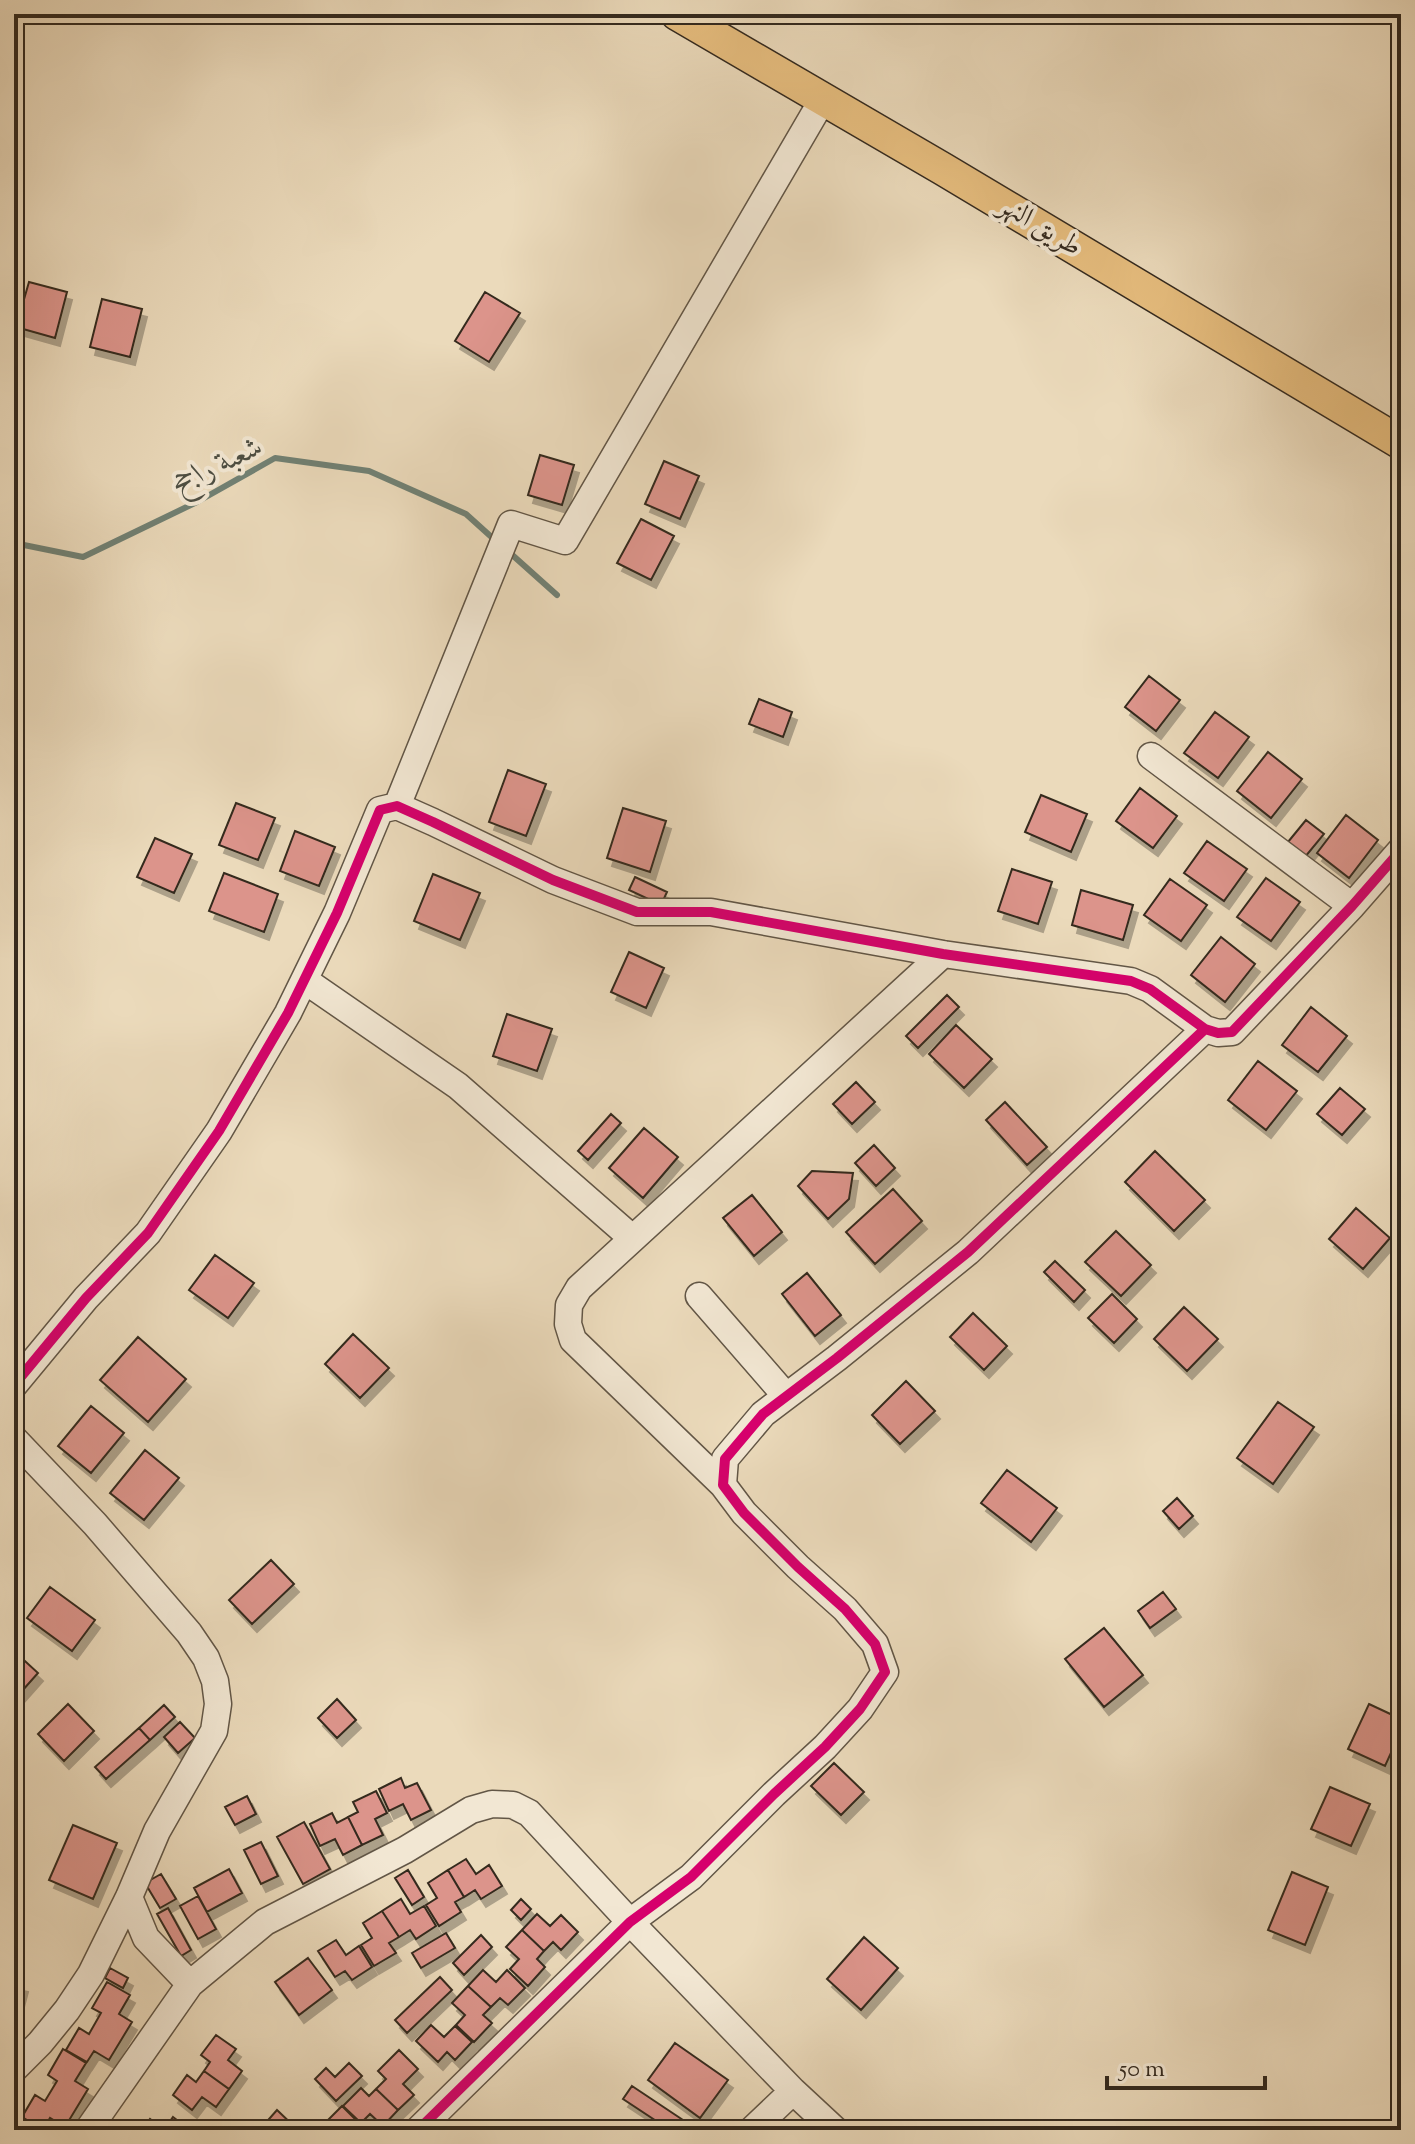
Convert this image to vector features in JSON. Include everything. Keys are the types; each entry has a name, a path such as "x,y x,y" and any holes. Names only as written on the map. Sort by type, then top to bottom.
{"main road":[{"name":"طريق النهر","path":"677,14 1401,443"}],"street":[{"path":"397,806 511,524 565,541 823,99"},
{"path":"1151,756 1352,906"},
{"path":"14,1385 86,1298 148,1233 219,1131 295,999 337,913 380,810 397,806 553,880 637,912 711,912 943,954 1131,981 1150,989 1205,1029 1218,1033 1232,1032 1401,850"},
{"path":"418,2130 630,1922 691,1877 825,1747 860,1709 885,1672 875,1644 845,1609 798,1567 744,1513 723,1485 573,1340 568,1324 569,1305 579,1288 632,1238 943,954"},
{"path":"313,986 458,1086 632,1238"},
{"path":"723,1485 725,1459 763,1414 968,1252 1205,1029"},
{"path":"699,1296 786,1396"},
{"path":"14,1439 95,1524 189,1633 206,1658 215,1681 218,1704 214,1731 157,1831 91,1974 67,2010 14,2069"},
{"path":"88,2130 190,1984 265,1922 405,1850 471,1810 492,1804 513,1805 529,1813 793,2091 835,2130"},
{"path":"129,1897 146,1938 190,1984"},
{"path":"752,2130 793,2091"}],"building":[{"path":"29,282 67,292 55,338 16,327"},
{"path":"485,292 520,313 489,362 455,341"},
{"path":"102,299 142,309 130,357 90,347"},
{"path":"540,455 574,465 562,505 528,495"},
{"path":"664,461 699,476 680,519 645,504"},
{"path":"641,519 674,536 651,580 617,563"},
{"path":"1149,676 1180,700 1156,731 1125,707"},
{"path":"759,699 792,712 783,737 749,724"},
{"path":"1215,712 1249,737 1218,778 1184,753"},
{"path":"1268,752 1302,779 1271,818 1237,791"},
{"path":"508,770 546,784 526,836 489,822"},
{"path":"1140,788 1177,816 1153,848 1116,821"},
{"path":"1041,795 1087,814 1071,852 1025,832"},
{"path":"236,803 275,818 258,860 219,845"},
{"path":"623,808 666,821 650,872 607,858"},
{"path":"1346,815 1378,840 1349,878 1317,853"},
{"path":"1306,820 1324,834 1305,857 1288,842"},
{"path":"295,831 335,847 319,886 280,871"},
{"path":"155,838 192,854 174,893 137,877"},
{"path":"1207,841 1247,869 1224,901 1184,873"},
{"path":"1012,869 1052,882 1038,924 998,911"},
{"path":"224,873 278,894 264,932 209,911"},
{"path":"433,874 480,893 460,940 414,921"},
{"path":"635,877 667,892 661,905 629,890"},
{"path":"1266,878 1300,902 1271,941 1237,917"},
{"path":"1170,879 1207,905 1181,941 1144,915"},
{"path":"1081,890 1133,905 1123,940 1072,925"},
{"path":"1221,937 1255,964 1225,1002 1191,975"},
{"path":"629,952 664,968 646,1008 611,992"},
{"path":"947,995 959,1007 918,1048 906,1036"},
{"path":"1311,1007 1347,1036 1318,1072 1282,1045"},
{"path":"507,1014 552,1029 537,1071 493,1056"},
{"path":"956,1025 992,1059 964,1088 929,1054"},
{"path":"1258,1061 1297,1091 1266,1130 1228,1100"},
{"path":"856,1082 875,1102 852,1124 833,1104"},
{"path":"1340,1088 1365,1109 1342,1135 1317,1114"},
{"path":"1005,1102 1047,1147 1027,1165 986,1120"},
{"path":"611,1114 621,1123 588,1160 578,1151"},
{"path":"644,1128 678,1157 643,1198 609,1168"},
{"path":"874,1145 895,1168 876,1186 855,1163"},
{"path":"1155,1151 1205,1200 1174,1231 1125,1182"},
{"path":"812,1171 853,1173 849,1199 828,1219 798,1186"},
{"path":"893,1189 922,1221 875,1264 846,1232"},
{"path":"752,1195 782,1232 754,1256 723,1218"},
{"path":"1356,1208 1390,1238 1363,1269 1329,1239"},
{"path":"1116,1231 1151,1265 1121,1296 1085,1262"},
{"path":"215,1255 254,1283 228,1318 189,1290"},
{"path":"1055,1261 1085,1290 1074,1302 1044,1272"},
{"path":"807,1273 841,1315 815,1336 782,1294"},
{"path":"1112,1294 1137,1319 1114,1343 1088,1318"},
{"path":"1184,1307 1218,1339 1187,1371 1154,1339"},
{"path":"973,1313 1007,1346 984,1370 950,1337"},
{"path":"353,1334 389,1368 360,1398 325,1364"},
{"path":"138,1337 186,1379 148,1422 100,1380"},
{"path":"906,1381 935,1411 900,1444 872,1415"},
{"path":"1278,1402 1314,1427 1273,1484 1237,1458"},
{"path":"91,1406 124,1433 91,1473 58,1446"},
{"path":"145,1450 179,1478 144,1520 110,1493"},
{"path":"1007,1470 1057,1508 1031,1542 981,1503"},
{"path":"1177,1498 1193,1516 1179,1529 1163,1511"},
{"path":"271,1560 294,1584 252,1624 229,1600"},
{"path":"50,1587 95,1620 72,1651 27,1618"},
{"path":"1163,1592 1176,1609 1150,1628 1138,1611"},
{"path":"1104,1628 1143,1675 1104,1707 1065,1659"},
{"path":"14,1651 38,1673 14,1700"},
{"path":"337,1699 356,1720 337,1738 318,1718"},
{"path":"68,1704 94,1731 64,1761 38,1734"},
{"path":"1369,1704 1401,1719 1401,1731 1385,1766 1348,1749"},
{"path":"164,1705 175,1717 150,1740 139,1728"},
{"path":"180,1722 195,1738 178,1753 164,1737"},
{"path":"139,1728 150,1740 106,1779 95,1767"},
{"path":"834,1763 864,1792 841,1815 811,1786"},
{"path":"401,1778 405,1788 417,1783 431,1810 411,1820 403,1804 389,1811 379,1789"},
{"path":"1330,1787 1370,1804 1351,1846 1311,1829"},
{"path":"376,1791 387,1813 375,1819 383,1835 362,1845 348,1817 358,1812 353,1802"},
{"path":"247,1796 256,1814 235,1825 225,1807"},
{"path":"332,1813 337,1823 348,1817 362,1845 343,1855 335,1839 320,1846 310,1824"},
{"path":"304,1822 330,1869 303,1884 277,1837"},
{"path":"73,1825 117,1843 93,1899 49,1880"},
{"path":"261,1842 278,1876 261,1884 244,1850"},
{"path":"466,1859 476,1874 489,1865 502,1886 481,1899 475,1890 464,1897 448,1870"},
{"path":"229,1869 242,1893 207,1912 194,1888"},
{"path":"408,1870 424,1897 412,1905 395,1878"},
{"path":"448,1870 464,1897 455,1902 461,1912 439,1926 426,1905 437,1898 428,1883"},
{"path":"1292,1872 1328,1887 1305,1945 1268,1930"},
{"path":"161,1874 176,1899 160,1908 145,1883"},
{"path":"198,1896 216,1929 198,1939 180,1906"},
{"path":"401,1899 410,1914 424,1906 436,1926 416,1939 410,1930 399,1937 382,1911"},
{"path":"521,1899 531,1909 521,1920 511,1910"},
{"path":"168,1908 191,1950 181,1956 157,1914"},
{"path":"382,1911 399,1937 389,1943 396,1953 374,1966 361,1945 372,1938 363,1923"},
{"path":"537,1914 550,1926 561,1915 578,1932 561,1950 553,1942 544,1951 522,1930"},
{"path":"522,1930 544,1951 537,1959 545,1967 528,1986 510,1969 519,1959 506,1947"},
{"path":"446,1933 455,1948 421,1968 412,1953"},
{"path":"481,1935 492,1947 464,1975 453,1963"},
{"path":"864,1937 898,1968 861,2010 827,1979"},
{"path":"336,1940 346,1955 359,1946 372,1967 352,1980 345,1971 335,1977 318,1951"},
{"path":"308,1958 332,1990 299,2015 275,1982"},
{"path":"110,1968 128,1978 123,1988 105,1978"},
{"path":"483,1970 496,1982 507,1970 525,1988 508,2005 500,1998 491,2007 468,1986"},
{"path":"440,1977 452,1990 407,2033 395,2020"},
{"path":"14,1982 23,1984 14,2018"},
{"path":"107,1982 130,1995 119,2014 132,2022 109,2060 94,2051 87,2062 66,2050 79,2028 89,2034 101,2013 92,2008"},
{"path":"468,1986 491,2007 483,2015 492,2023 474,2042 456,2025 465,2015 452,2003"},
{"path":"431,2025 444,2037 455,2026 472,2042 455,2060 447,2052 438,2062 416,2041"},
{"path":"216,2035 236,2049 228,2060 242,2071 229,2089 204,2071 210,2062 201,2055"},
{"path":"675,2043 728,2080 700,2118 648,2080"},
{"path":"63,2049 86,2063 75,2081 88,2089 65,2127 50,2118 43,2130 22,2117 35,2095 45,2101 57,2081 48,2075"},
{"path":"399,2050 418,2069 403,2084 414,2095 398,2110 376,2089 386,2079 378,2071"},
{"path":"349,2063 362,2076 336,2101 315,2079 326,2068 335,2077"},
{"path":"204,2071 229,2089 216,2107 202,2097 192,2110 173,2095 187,2075 196,2082"},
{"path":"632,2086 686,2122 681,2130 670,2130 623,2099"},
{"path":"361,2088 369,2096 376,2089 398,2110 383,2126 370,2114 361,2123 343,2106"},
{"path":"342,2106 361,2125 356,2130 324,2130 321,2127"},
{"path":"1401,2106 1401,2130 1394,2130 1387,2125"},
{"path":"277,2110 298,2130 265,2130 262,2127"},
{"path":"22,2117 44,2130 14,2130"},
{"path":"173,2117 190,2130 164,2130"},
{"path":"150,2119 164,2130 142,2130"}],"waterway":[{"name":"شعبة راجح","path":"14,543 83,557 197,502 275,458 369,471 466,514 497,542"},
{"name":"شعبة راجح","path":"509,552 557,595"}],"cycle path":[{"path":"14,1385 86,1298 148,1233 219,1131 288,1013 337,913 380,810 397,806 553,880 637,912 711,912 943,954 1131,981 1150,989 1205,1029"},
{"path":"418,2130 630,1922 691,1877 825,1747 860,1709 885,1672 875,1644 845,1609 744,1513 723,1485 725,1459 763,1414 968,1252 1205,1029 1218,1033 1232,1032 1401,850"}]}
